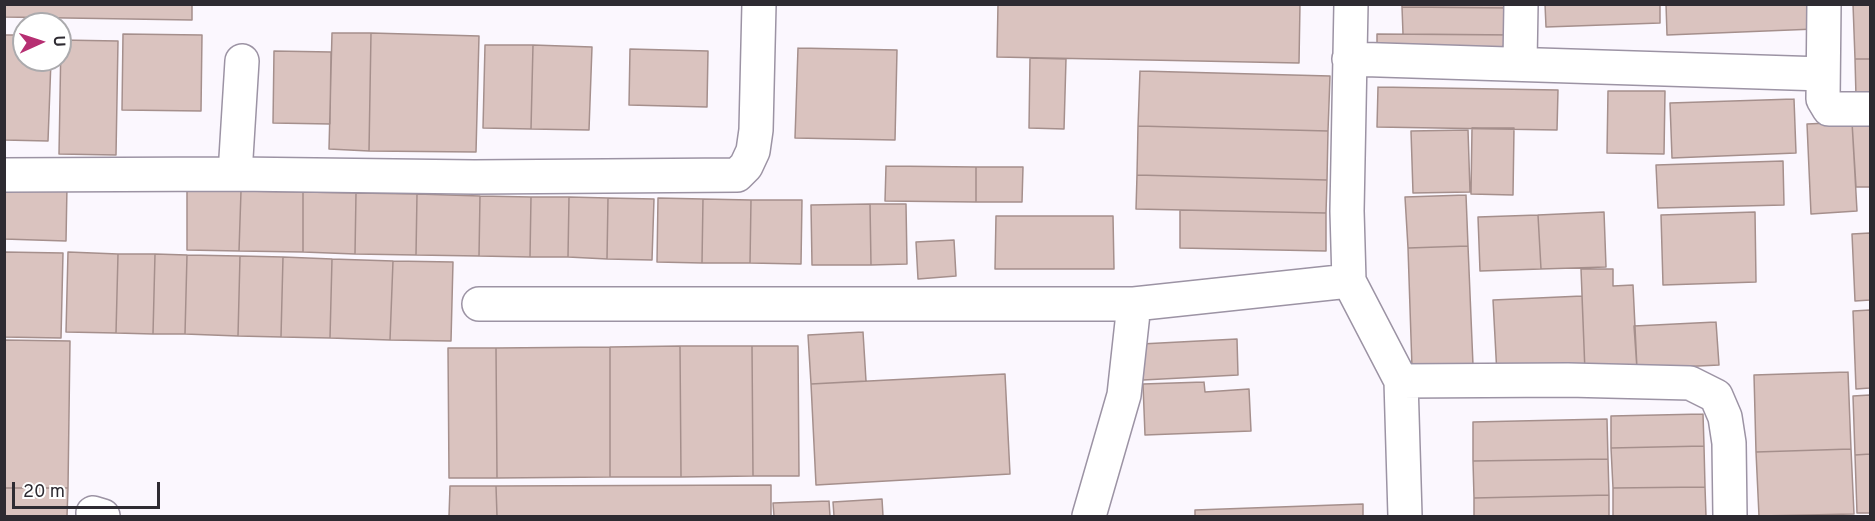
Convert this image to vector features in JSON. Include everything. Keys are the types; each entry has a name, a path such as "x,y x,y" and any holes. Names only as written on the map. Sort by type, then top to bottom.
{"street":[{"path":"4,176 737,175 746,166 753,151 756,130 759,4"},
{"path":"1351,4 1347,211 1349,281 1401,381 1405,516"},
{"path":"1520,63 1521,4"},
{"path":"1824,4 1823,99 1828,109 1870,109"},
{"path":"235,174 242,60"},
{"path":"1349,60 1520,63 1823,74"},
{"path":"479,304 1134,304 1349,281"},
{"path":"1089,516 1124,395 1134,304"},
{"path":"1401,381 1568,380 1690,384 1716,396 1725,417 1729,443 1730,516"}],"building":[{"path":"4,4 192,4 192,20 72,18 72,12 12,12 12,17 4,17"},
{"path":"998,4 1300,4 1299,63 997,57"},
{"path":"1402,4 1514,4 1514,8 1402,7"},
{"path":"1545,4 1660,4 1660,23 1546,27"},
{"path":"1666,4 1813,4 1815,29 1667,35"},
{"path":"1853,4 1870,4 1870,59 1855,59"},
{"path":"1402,7 1514,8 1515,35 1403,34"},
{"path":"332,33 371,33 369,151 329,149"},
{"path":"371,33 479,36 476,152 369,151"},
{"path":"123,34 202,35 201,111 122,110"},
{"path":"1377,34 1515,35 1514,58 1377,54"},
{"path":"4,35 12,35 12,72 51,72 48,141 4,140"},
{"path":"72,40 118,41 116,155 59,154 60,72 72,72"},
{"path":"485,45 533,45 531,129 483,128"},
{"path":"533,45 592,47 589,130 531,129"},
{"path":"798,48 897,50 895,140 795,138"},
{"path":"630,49 708,51 707,107 629,105"},
{"path":"274,51 331,52 330,124 273,123"},
{"path":"1030,58 1066,59 1064,129 1029,128"},
{"path":"1855,59 1870,59 1870,96 1856,97"},
{"path":"1140,71 1330,76 1328,131 1138,126"},
{"path":"1378,87 1558,90 1557,130 1377,127"},
{"path":"1608,91 1665,91 1664,154 1607,153"},
{"path":"1794,99 1796,153 1672,158 1670,103"},
{"path":"1870,121 1870,187 1856,187 1852,122"},
{"path":"1852,122 1857,211 1811,214 1807,124"},
{"path":"1138,126 1328,131 1327,180 1137,175"},
{"path":"1472,128 1514,128 1513,195 1471,194"},
{"path":"1468,130 1470,192 1413,193 1411,131"},
{"path":"1783,161 1784,205 1658,208 1656,165"},
{"path":"886,166 976,167 976,202 885,201"},
{"path":"976,167 1023,167 1022,202 976,202"},
{"path":"1137,175 1327,180 1326,213 1136,209"},
{"path":"5,184 67,186 66,241 4,239"},
{"path":"187,190 241,191 239,251 187,250"},
{"path":"241,191 303,192 303,252 239,251"},
{"path":"303,192 356,193 355,254 303,252"},
{"path":"356,193 417,194 416,255 355,254"},
{"path":"417,194 480,196 479,256 416,255"},
{"path":"1466,195 1468,246 1408,248 1405,197"},
{"path":"480,196 531,197 530,257 479,256"},
{"path":"531,197 569,197 568,257 530,257"},
{"path":"569,197 608,198 607,259 568,257"},
{"path":"608,198 654,199 652,260 607,259"},
{"path":"658,198 703,199 702,263 657,262"},
{"path":"703,199 751,200 750,263 702,263"},
{"path":"751,200 802,200 801,264 750,263"},
{"path":"870,204 906,204 907,264 871,265"},
{"path":"870,204 871,265 812,265 811,205"},
{"path":"1180,210 1326,213 1326,251 1180,248"},
{"path":"1604,212 1606,267 1541,269 1538,215"},
{"path":"1755,212 1756,282 1663,285 1661,215"},
{"path":"1538,215 1541,269 1480,271 1478,217"},
{"path":"996,216 1113,216 1114,269 995,269"},
{"path":"1870,233 1870,300 1855,301 1852,234"},
{"path":"954,240 956,276 918,279 916,242"},
{"path":"1468,246 1473,365 1412,368 1408,248"},
{"path":"4,252 63,253 61,338 4,337"},
{"path":"68,252 118,254 116,333 66,332"},
{"path":"118,254 155,254 153,334 116,333"},
{"path":"155,254 187,255 185,334 153,334"},
{"path":"187,255 240,256 238,336 185,334"},
{"path":"240,256 283,257 281,337 238,336"},
{"path":"283,257 332,259 330,338 281,337"},
{"path":"332,259 393,261 390,340 330,338"},
{"path":"393,261 453,262 451,341 390,340"},
{"path":"1581,269 1613,269 1613,286 1633,285 1637,369 1585,372"},
{"path":"1582,296 1585,372 1497,375 1493,300"},
{"path":"1870,310 1870,388 1856,389 1853,311"},
{"path":"1716,322 1719,365 1637,369 1634,326"},
{"path":"863,332 866,381 811,384 808,335"},
{"path":"1237,339 1238,375 1143,380 1141,344"},
{"path":"4,340 70,341 68,488 4,488"},
{"path":"680,346 752,346 753,476 681,477"},
{"path":"680,346 681,477 610,477 610,347"},
{"path":"752,346 798,346 799,476 753,476"},
{"path":"610,347 610,477 497,478 496,348"},
{"path":"448,348 496,348 497,478 449,478"},
{"path":"1848,372 1851,449 1756,452 1754,375"},
{"path":"1005,374 1010,474 816,485 811,384"},
{"path":"1204,382 1205,392 1249,389 1251,431 1145,435 1143,384"},
{"path":"1870,395 1870,454 1855,455 1853,396"},
{"path":"1703,414 1704,446 1611,448 1611,416"},
{"path":"1607,419 1608,459 1473,461 1473,422"},
{"path":"1704,446 1705,487 1613,488 1611,448"},
{"path":"1851,449 1854,514 1759,516 1756,452"},
{"path":"1870,454 1870,513 1857,513 1855,455"},
{"path":"1608,459 1609,495 1474,498 1473,461"},
{"path":"771,485 771,516 497,516 496,486"},
{"path":"450,486 496,486 497,516 449,516"},
{"path":"1705,487 1706,516 1613,516 1613,488"},
{"path":"4,488 68,488 67,516 4,516"},
{"path":"1609,495 1609,516 1474,516 1474,498"},
{"path":"882,499 883,516 834,516 833,502"},
{"path":"829,501 830,516 774,516 773,503"},
{"path":"1363,504 1363,516 1195,516 1195,510"}]}
